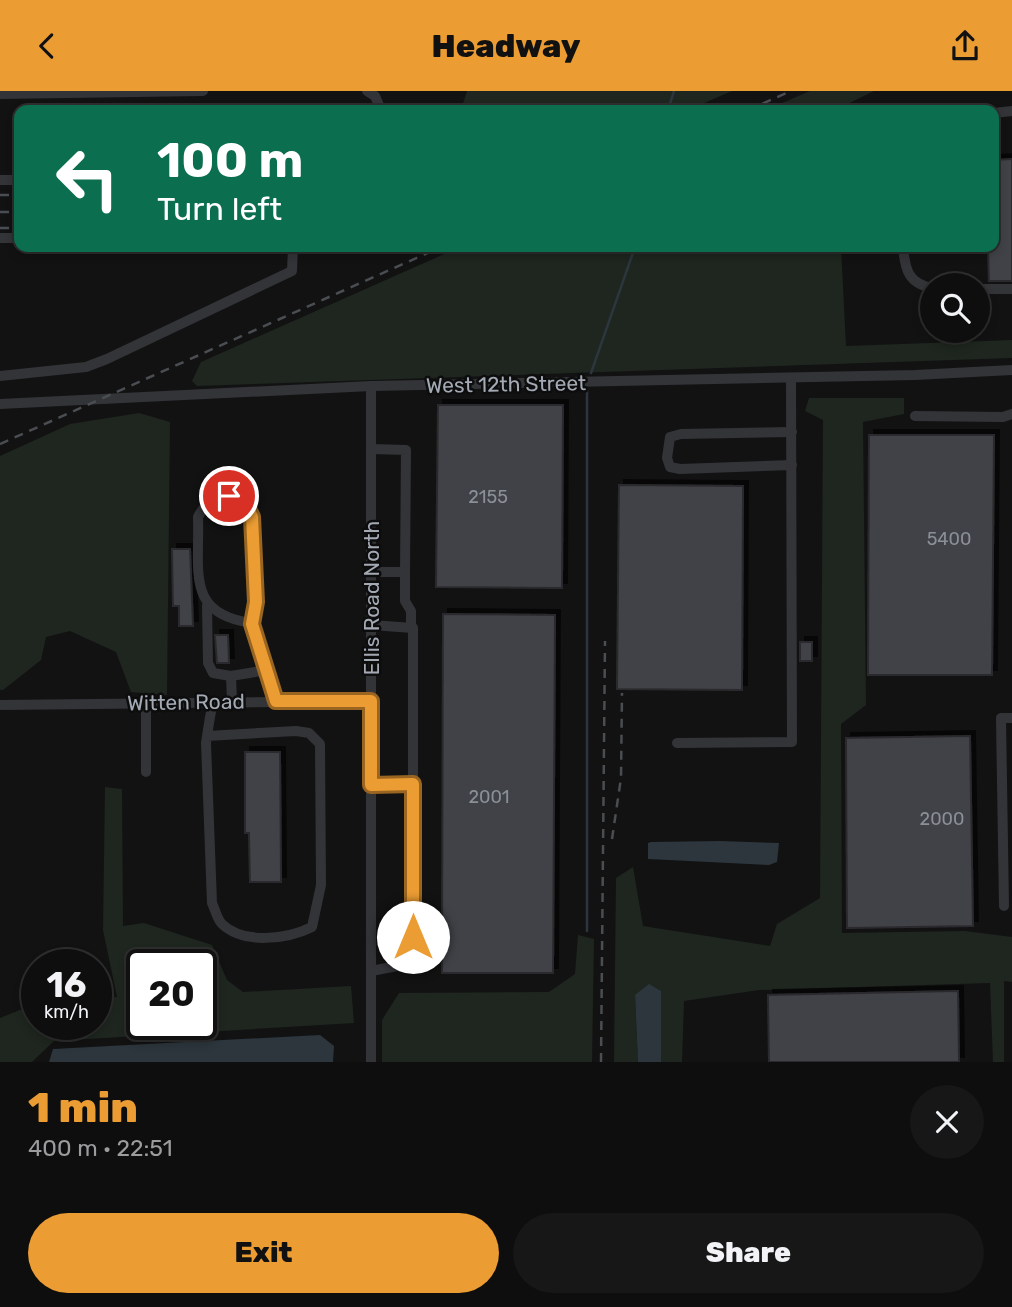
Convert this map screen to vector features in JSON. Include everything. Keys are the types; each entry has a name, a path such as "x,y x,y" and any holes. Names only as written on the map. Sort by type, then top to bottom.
{"street":[{"path":"0,94 203,91"},
{"path":"367,91 374,96 378,105"},
{"path":"0,376 86,367 107,359 292,271 294,252"},
{"path":"904,252 907,273 920,286"},
{"path":"990,289 1012,289"},
{"name":"West 12th Street","path":"0,404 371,386 791,378 1012,370"},
{"path":"677,743 792,742 791,378"},
{"name":"Ellis Road North","path":"371,386 371,1062"},
{"path":"915,416 1003,417 1012,414"},
{"path":"792,432 681,434 670,437 667,458 670,467 680,469 792,465"},
{"path":"371,449 406,450 405,601 411,611 413,784 413,963 371,971"},
{"path":"267,670 231,676 214,673 208,663 207,606 201,584 198,517 209,501 229,496 246,505 252,517 256,602 252,624 267,670 276,701"},
{"path":"371,572 405,572"},
{"path":"207,606 224,618 252,624"},
{"path":"371,625 411,626"},
{"path":"231,676 232,701"},
{"name":"Witten Road","path":"0,705 371,701"},
{"path":"207,736 296,731 309,733 320,744 321,885 312,927 295,936 244,936 221,923 212,903 207,736 213,702"},
{"path":"146,703 146,772"},
{"path":"1004,905 1001,718 1012,718"},
{"path":"371,785 413,784"}],"shaded area":[{"path":"467,91 732,91 700,105 463,105"},
{"path":"810,91 874,91 845,105 778,105"},
{"path":"449,252 841,252 846,346 990,343 990,341 1012,340 1012,358 197,386 192,381 201,362"},
{"path":"809,398 904,398 904,414 863,422 866,705 841,724 842,933 965,931 1012,937 1012,982 1004,981 1004,1062 993,1062 990,983 759,990 684,1001 682,1062 661,1062 661,991 635,995 638,1062 614,1062 616,878 633,867 643,926 770,946 777,924 820,898 823,420 805,411"},
{"path":"139,413 170,422 167,695 131,692 116,652 70,631 46,637 41,660 0,690 0,456 70,424"},
{"path":"105,787 122,789 123,926 144,923 212,945 214,949 126,949 126,1037 112,1038 112,997 117,997 112,973 112,949 107,949 103,930"},
{"path":"651,842 779,843 777,862 769,865 648,859 648,843"},
{"path":"578,935 594,939 592,1062 382,1062 382,1020 399,993 549,992 575,974"},
{"path":"217,957 227,980 243,992 351,986 354,1023 217,1031"},
{"path":"649,984 661,991 661,1062 638,1062 635,995"},
{"path":"21,1009 21,1040 71,1040 54,1041 32,1062 0,1062 0,1018"},
{"path":"320,1035 334,1046 333,1062 49,1062 53,1049"}],"building":[{"path":"1012,159 1012,281 990,281 988,252 999,252 999,160"},
{"path":"438,405 563,405 562,588 436,587"},
{"path":"869,435 994,435 992,675 868,675"},
{"path":"619,485 743,486 742,690 617,689"},
{"path":"172,549 190,549 193,626 179,626 179,606 173,606"},
{"path":"443,614 555,615 553,973 442,973"},
{"path":"215,635 228,635 229,663 217,663"},
{"path":"800,642 812,642 812,661 800,661"},
{"path":"970,736 973,926 847,928 846,738"},
{"path":"245,752 280,752 281,882 250,882 249,833 245,833"},
{"path":"958,991 959,1062 769,1062 768,995"}],"waterway":[{"path":"670,105 674,91"},
{"path":"591,373 633,252"},
{"path":"587,390 587,931"}],"railway":[{"path":"759,105 791,91"},
{"path":"0,195 14,195"},
{"path":"0,212 14,212"},
{"path":"0,228 14,228"},
{"path":"0,444 430,252"},
{"path":"601,1062 605,641"},
{"path":"612,839 621,778 622,693"}],"route":[{"path":"229,496 246,505 252,517 256,551 256,602 252,624 276,701 371,701 371,785 413,784 413,937"}]}
